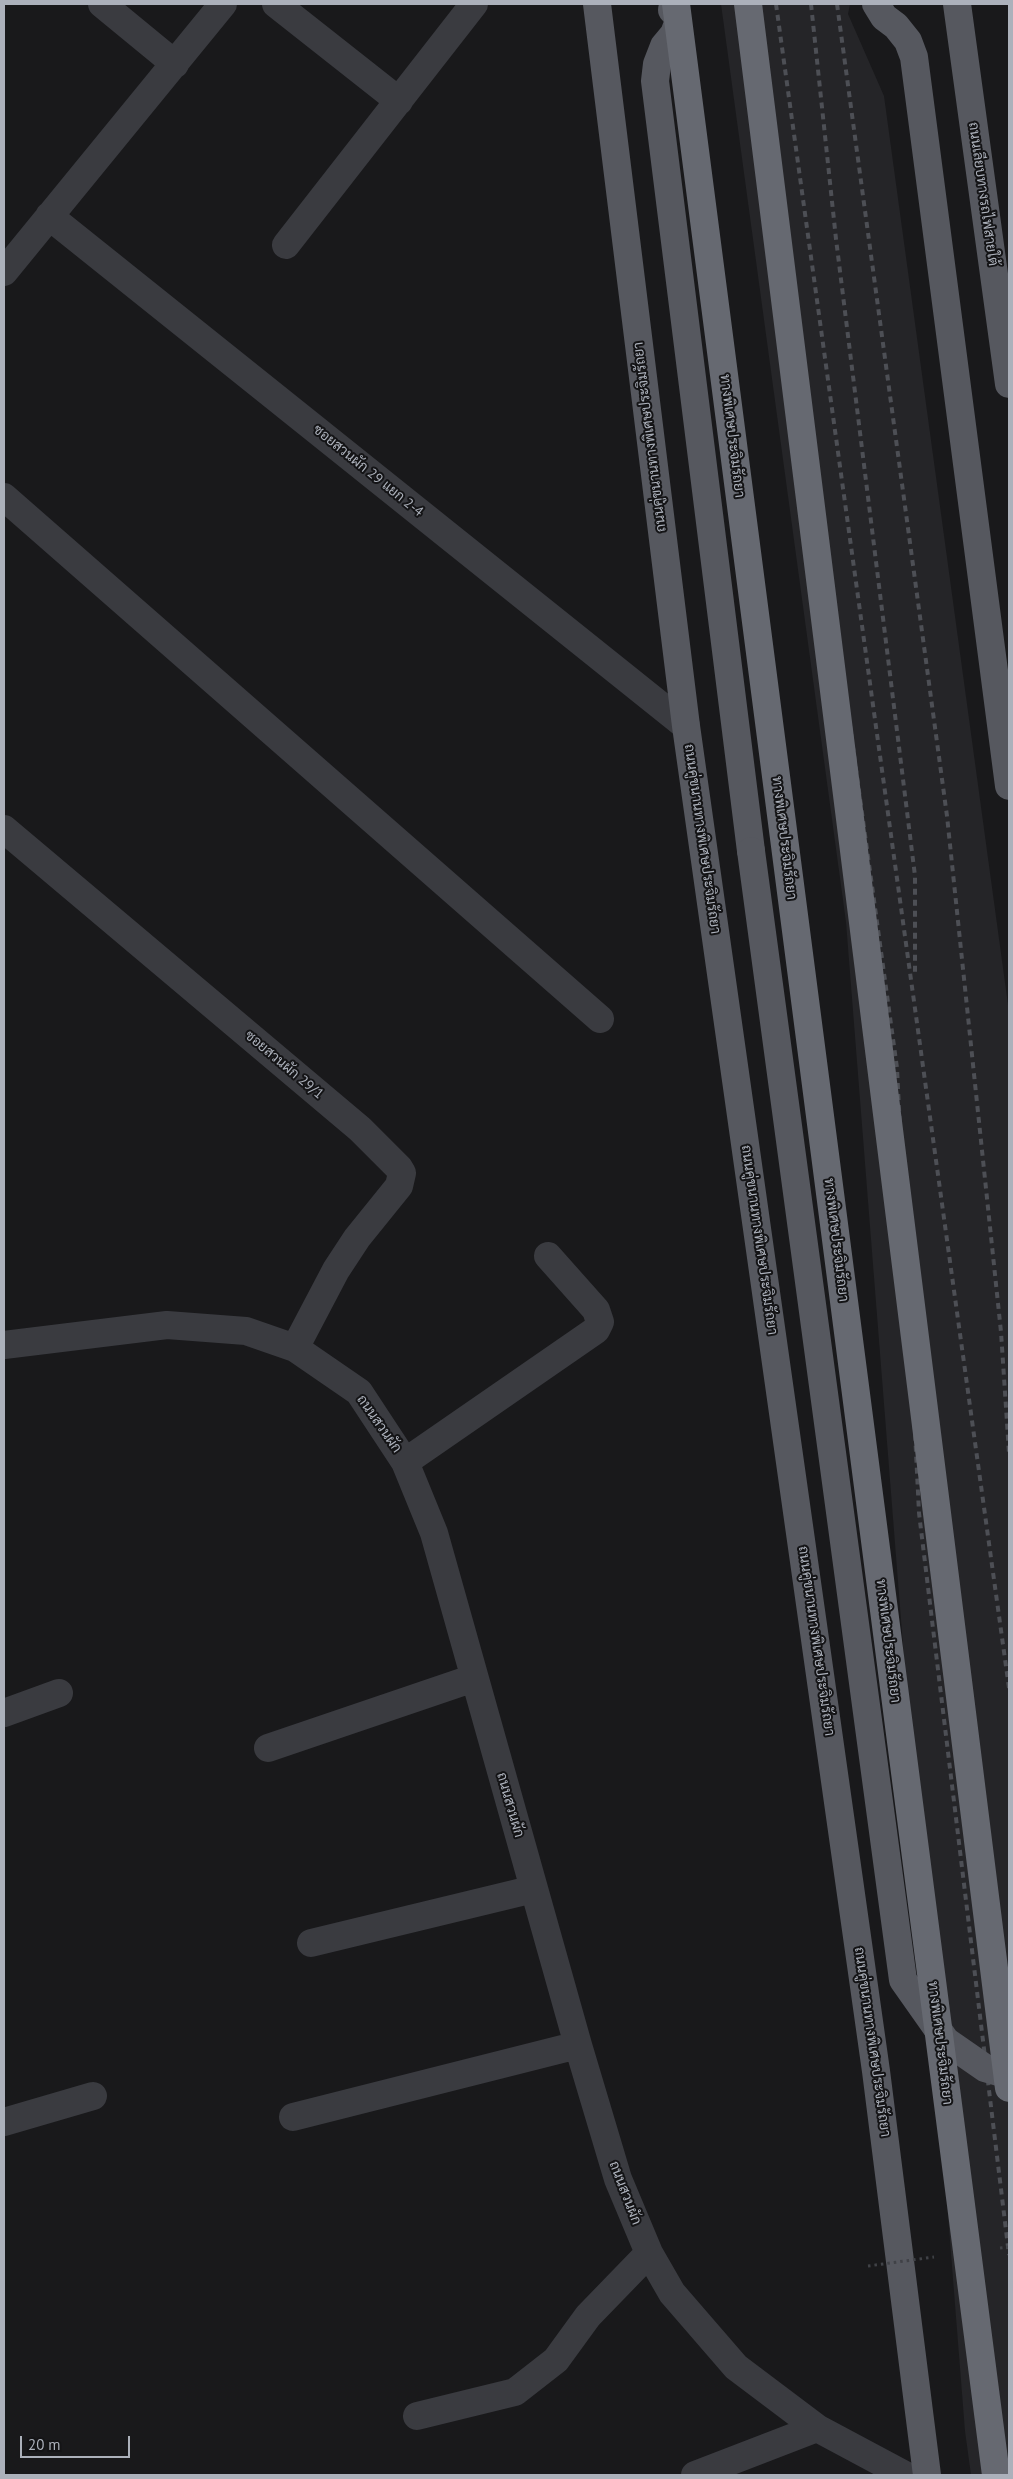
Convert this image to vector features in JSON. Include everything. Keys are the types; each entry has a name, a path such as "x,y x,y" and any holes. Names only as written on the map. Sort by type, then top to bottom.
{"highway":[{"name":"ทางพิเศษประจิมรัถยา","path":"676,4 996,2475"},
{"path":"748,4 1009,2088"}],"main road":[{"name":"ถนนคู่ขนานทางพิเศษประจิมรัถยา","path":"597,4 686,726 876,2071 927,2475"},
{"path":"665,4 676,14 678,23 674,34 664,46 657,64 656,81 751,851 903,1980 946,2041 985,2068 1009,2075"},
{"path":"876,4 884,17 896,26 908,41 914,57 1009,786"},
{"name":"ถนนเลียบทางรถไฟสายใต้","path":"957,4 1009,384"}],"street":[{"path":"102,4 175,64"},
{"path":"4,272 223,4"},
{"path":"276,4 399,100"},
{"path":"286,244 474,4"},
{"name":"ซอยสวนผัก 29 แยก 2-4","path":"49,216 686,726"},
{"path":"4,497 600,1020"},
{"name":"ซอยสวนผัก 29/1","path":"4,829 360,1129 402,1173 399,1186 357,1238 342,1262 294,1348"},
{"path":"406,1462 596,1330 600,1322 596,1310 548,1256"},
{"name":"ถนนสวนผัก","path":"8,1339 167,1325 246,1331 294,1348 359,1392 406,1462 434,1533 578,2045 618,2179 649,2253 672,2293 736,2367 817,2428 905,2475"},
{"path":"268,1748 474,1678"},
{"path":"4,1713 59,1693"},
{"path":"311,1943 534,1889"},
{"path":"293,2117 578,2045"},
{"path":"4,2122 93,2096"},
{"path":"417,2416 515,2392 556,2360 588,2316 649,2253"},
{"path":"695,2475 817,2428"}],"shaded area":[{"path":"721,4 850,4 848,14 884,96 1009,1012 1009,2475 971,2475 965,2431 846,922"}],"railway":[{"path":"751,4 897,1068 919,1513 1009,2255"},
{"path":"776,4 1009,1688"},
{"path":"811,4 836,239 915,876 915,975"},
{"path":"837,4 947,816 1001,1332 1009,1453"}]}
